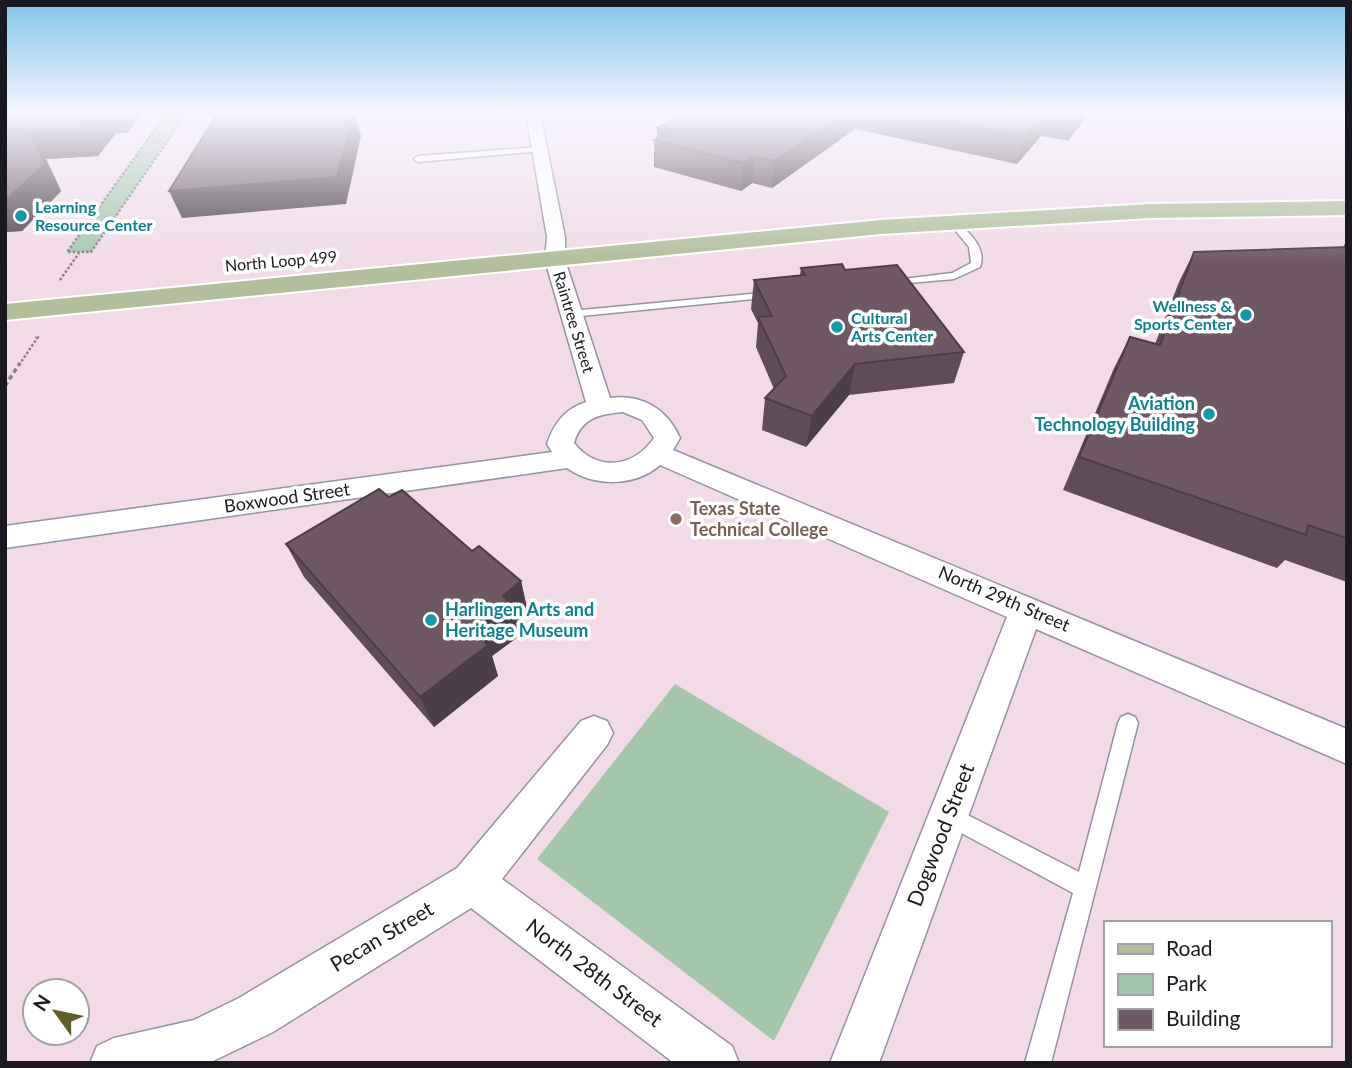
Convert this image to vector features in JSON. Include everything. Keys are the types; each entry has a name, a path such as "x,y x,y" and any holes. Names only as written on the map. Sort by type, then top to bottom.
{"main road":[{"path":"555,248 859,209 1054,195 1198,190 1347,190"},
{"path":"555,248 1150,211 1347,208"},
{"name":"North Loop 499","path":"279,261 555,248"},
{"name":"North Loop 499","path":"5,312 555,248"}],"street":[{"name":"Raintree Street","path":"541,164 555,248 571,314 600,406"},
{"path":"624,404 646,410 661,422 667,438 659,454 641,467 615,473 589,470 569,459 561,444 564,428 578,414 600,406 624,404"},
{"name":"North 29th Street","path":"659,454 1027,608 1347,747"},
{"name":"Boxwood Street","path":"5,537 569,459"},
{"name":"Dogwood Street","path":"854,1063 1027,608"},
{"name":"Pecan Street","path":"114,1063 198,1043 256,1015 472,883 594,733"},
{"name":"North 28th Street","path":"472,883 715,1063"}],"lane":[{"path":"872,285 939,279 969,271 976,265 979,256 954,223"},
{"path":"571,314 778,294"},
{"path":"1038,1063 1128,723"},
{"path":"948,815 1086,888"}],"path":[{"path":"130,164 67,252 91,252 152,164"},
{"path":"5,386 38,337 28,338"}],"shaded area":[{"name":"Texas State Technical College","path":"5,164 1347,164 1347,1063 5,1063"}],"green space":[{"path":"130,164 152,164 91,252 67,252"},
{"path":"675,684 889,812 774,1041 537,859"}],"building":[{"path":"5,164 45,164 45,164 5,201"},
{"path":"186,164 340,164 337,177 169,191"},
{"name":"Aviation Technology Building","path":"1347,247 1347,538 1308,525 1306,535 1079,457 1130,337 1160,345 1194,252"},
{"name":"Cultural Arts Center","path":"842,264 845,270 897,265 964,352 855,364 812,416 765,398 786,376 758,317 772,316 754,280 805,275 801,268"},
{"name":"Harlingen Arts and Heritage Museum","path":"379,489 389,497 402,490 472,551 479,546 521,581 503,596 511,604 474,630 488,645 420,697 286,544"}],"place":[{"name":"Learning Resource Center","path":"21,216"},
{"name":"Wellness & Sports Center","path":"1246,315"},
{"name":"Cultural Arts Center","path":"837,327"},
{"name":"Aviation Technology Building","path":"1209,414"},
{"name":"Texas State Technical College","path":"676,519"},
{"name":"Harlingen Arts and Heritage Museum","path":"431,620"}]}
